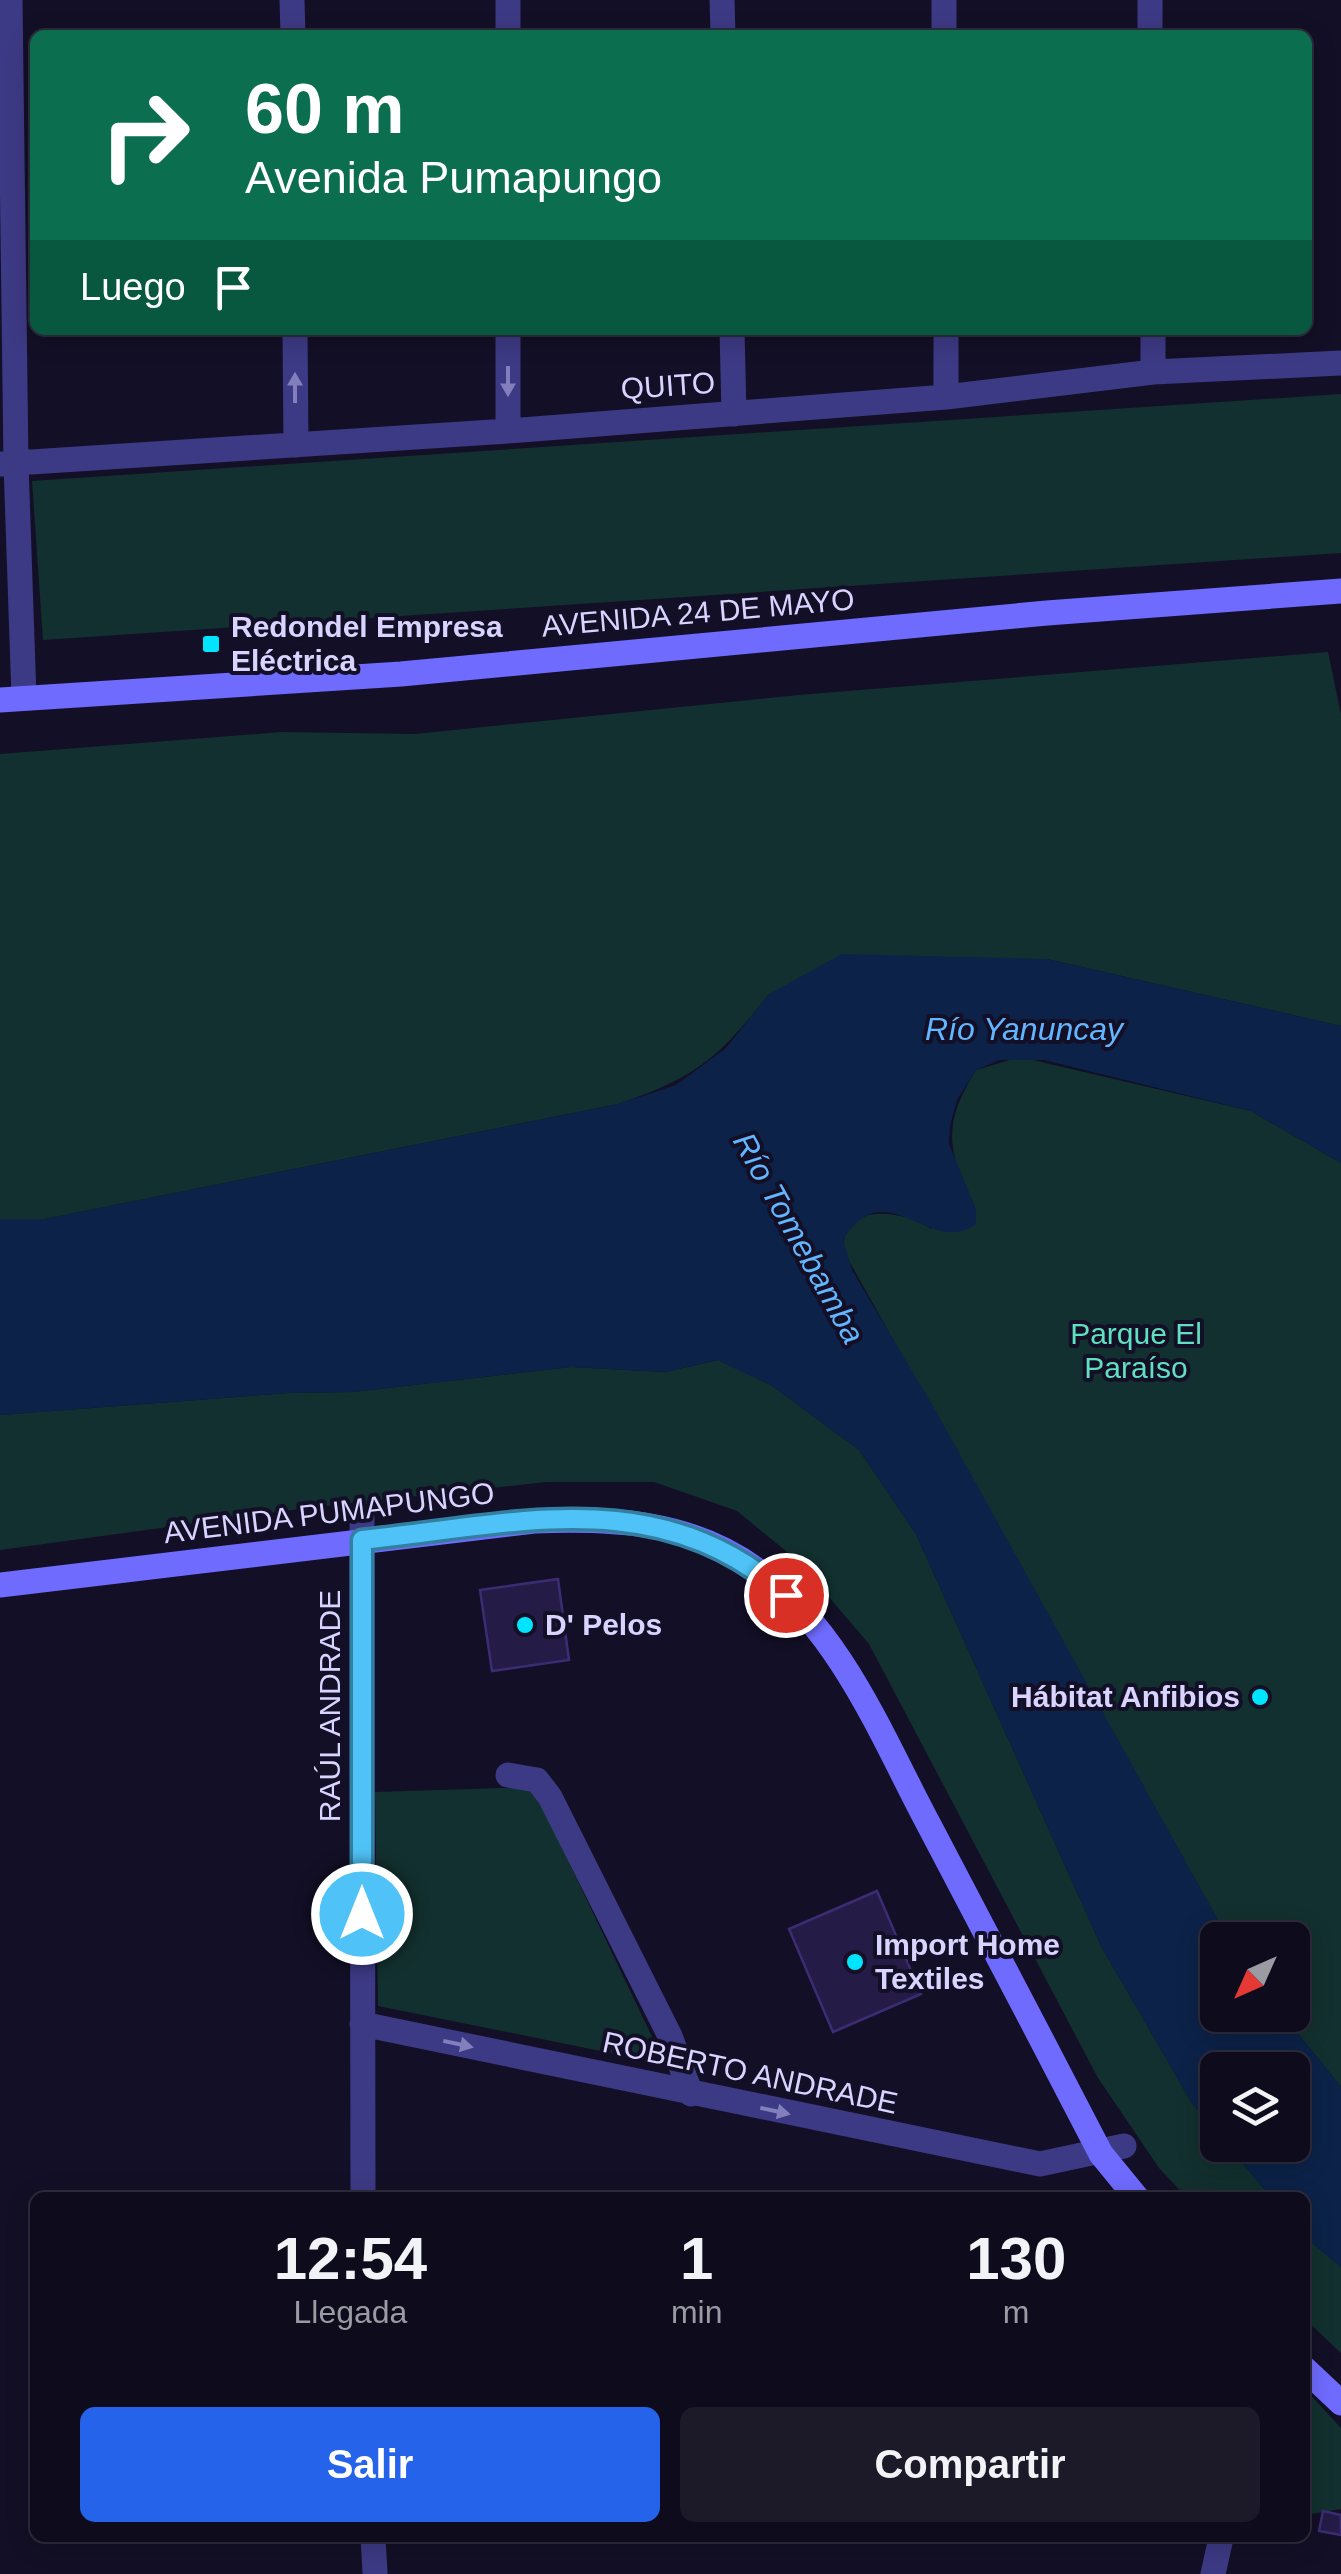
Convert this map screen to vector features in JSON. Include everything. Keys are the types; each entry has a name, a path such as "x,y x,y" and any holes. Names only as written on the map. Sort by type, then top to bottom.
{"main road":[{"name":"AVENIDA 24 DE MAYO","path":"12,699 401,674 1047,613 1341,591"},
{"name":"AVENIDA PUMAPUNGO","path":"0,1585 362,1540 602,1518 667,1526 760,1571 805,1615 847,1670 1135,2192"},
{"path":"1310,2373 1341,2402"}],"street":[{"path":"10,0 23,187 8,464 12,699"},
{"path":"292,0 293,30"},
{"path":"508,0 508,30"},
{"path":"722,0 723,30"},
{"path":"944,0 944,30"},
{"path":"1150,0 1150,30"},
{"path":"295,335 296,445"},
{"path":"508,335 508,431"},
{"path":"732,335 734,414"},
{"path":"946,335 946,396"},
{"path":"1153,335 1153,372"},
{"name":"QUITO","path":"8,464 734,414 946,396 1153,372 1341,363"},
{"name":"RAÚL ANDRADE","path":"362,1514 363,2192"},
{"path":"508,1775 537,1780 550,1797 670,2036 691,2094"},
{"name":"ROBERTO ANDRADE","path":"362,2024 1040,2164 1113,2150"},
{"path":"373,2542 375,2572"},
{"path":"1213,2574 1220,2542"}],"green space":[{"path":"1341,394 1341,553 43,640 32,481"},
{"path":"1328,652 1341,714 1341,1026 1047,959 769,994 735,1035 704,1063 667,1085 618,1104 45,1219 0,1219 0,754 282,732 415,734 798,695"},
{"name":"Parque El Paraíso","path":"1020,1057 1251,1111 1341,1163 1341,2087 1297,2032 1310,2032 1310,1922 1219,1922 843,1250 845,1234 863,1217 891,1214 931,1229 966,1186 954,1155 953,1127 960,1100 976,1070"},
{"path":"718,1360 771,1385 859,1450 916,1534 1102,1948 1200,2113 1200,2162 1241,2162 1267,2192 1181,2192 1159,2168 1098,2078 869,1644 798,1561 737,1511 654,1482 546,1482 300,1509 0,1550 0,1415 288,1393 353,1392 571,1367 665,1372"},
{"path":"533,1787 665,2064 378,2006 375,1792"},
{"path":"1310,2241 1341,2267 1341,2353 1310,2324"},
{"path":"1310,2394 1341,2428 1341,2509 1310,2514"}],"water":[{"path":"842,954 1047,959 1341,1026 1341,1163 1251,1111 1044,1060 1000,1060 976,1070 957,1100 950,1126 949,1144 976,1209 976,1224 959,1232 942,1231 892,1213 875,1213 859,1221 843,1240 852,1270 937,1413 1219,1922 1200,1922 1200,2032 1297,2032 1341,2087 1341,2267 1310,2241 1310,2192 1267,2192 1241,2162 1310,2162 1310,2052 1200,2052 1200,2113 1192,2103 1102,1948 916,1534 859,1450 771,1385 717,1360 665,1372 571,1367 353,1392 288,1393 0,1415 0,1219 45,1219 618,1104 676,1085 726,1048 769,994"}],"building":[{"name":"D' Pelos","path":"558,1579 569,1660 492,1671 480,1590"},
{"name":"Import Home Textiles","path":"877,1891 921,1994 833,2032 789,1929"},
{"path":"1323,2511 1341,2515 1341,2535 1319,2531"}],"place":[{"name":"Redondel Empresa Eléctrica","path":"211,644"},
{"name":"D' Pelos","path":"525,1625"},
{"name":"Hábitat Anfibios","path":"1260,1697"},
{"name":"Import Home Textiles","path":"855,1962"}],"route":[{"path":"362,1914 362,1540 534,1521 602,1518 667,1526 738,1557 786,1595"}],"water label":[{"name":"Río Yanuncay","path":"1024,1029"},
{"name":"Río Tomebamba","path":"799,1238"}]}
